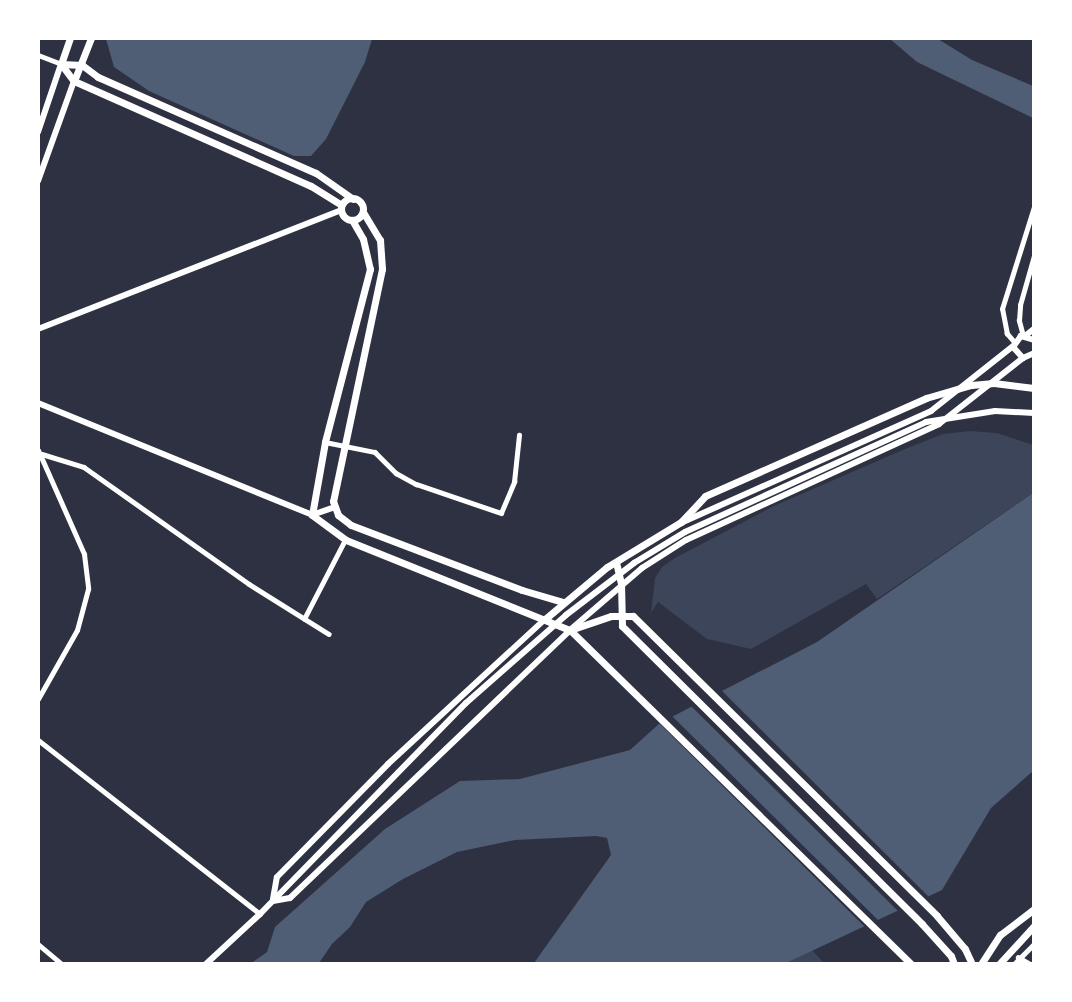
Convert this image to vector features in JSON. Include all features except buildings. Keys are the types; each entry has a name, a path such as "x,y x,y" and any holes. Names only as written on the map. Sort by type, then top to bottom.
{"main road":[{"path":"38,132 70,38"},
{"path":"38,181 91,38"},
{"path":"61,64 82,65 98,77 316,173 362,204 362,212 380,240 382,269 333,501 338,515 351,525 522,590 563,602"},
{"path":"61,64 74,81 311,186 342,208 345,218 352,220 363,239 370,269 325,442 312,515"},
{"path":"38,329 342,208 346,200 354,198"},
{"path":"352,220 362,212"},
{"path":"273,901 277,877 388,764 563,602 615,562 681,522 931,411 1034,329"},
{"path":"1024,336 1034,341"},
{"path":"1014,344 1016,354 1023,358"},
{"path":"273,901 290,898 621,584 686,540 939,424 1023,358 1034,353"},
{"path":"681,522 705,496 926,398 982,384 1034,388"},
{"path":"38,403 312,515 346,540 570,630 911,964"},
{"path":"206,964 273,901 290,880 466,704 566,615 634,563 685,533 926,422 995,411 1034,412"},
{"path":"312,515 335,507"},
{"path":"615,562 621,584 622,626 922,924 954,964"},
{"path":"570,630 621,614 633,616 937,916 965,949 972,964"},
{"path":"635,639 643,627"},
{"path":"981,964 1000,935 1034,909"},
{"path":"999,964 1034,926"}],"street":[{"path":"38,55 61,64"},
{"path":"1014,344 1007,334 1002,309 1034,206"},
{"path":"1024,336 1019,321 1020,305 1034,256"},
{"path":"325,442 374,452 396,473 416,484 500,513 514,482 519,436"},
{"path":"40,452 84,467 249,584 329,634"},
{"path":"38,699 77,630 88,589 84,555 40,452"},
{"path":"304,619 346,540"},
{"path":"38,740 260,914"},
{"path":"38,944 60,963"},
{"path":"1014,964 1018,957 1034,944"},
{"path":"1018,957 1030,964"}],"shaded area":[{"path":"106,38 372,39 365,62 326,139 311,156 294,156 149,91 114,67"},
{"path":"890,39 938,39 972,60 1033,86 1033,118 917,62"},
{"path":"970,431 997,433 1033,445 1033,493 877,599 866,584 751,649 707,639 658,602 651,613 655,578 662,567 675,558 776,505 905,449 943,434"},
{"path":"1033,493 1033,771 991,808 942,890 786,963 534,963 611,855 607,838 596,836 515,840 457,852 403,879 366,902 350,927 332,944 319,963 250,964 267,952 275,927 385,829 460,781 520,779 630,750 660,723 817,642"},
{"path":"811,949 824,963 786,964 797,956"}],"pier":[{"path":"719,688 931,899 900,913 689,704"},
{"path":"670,714 880,922 866,928 657,721"}]}
